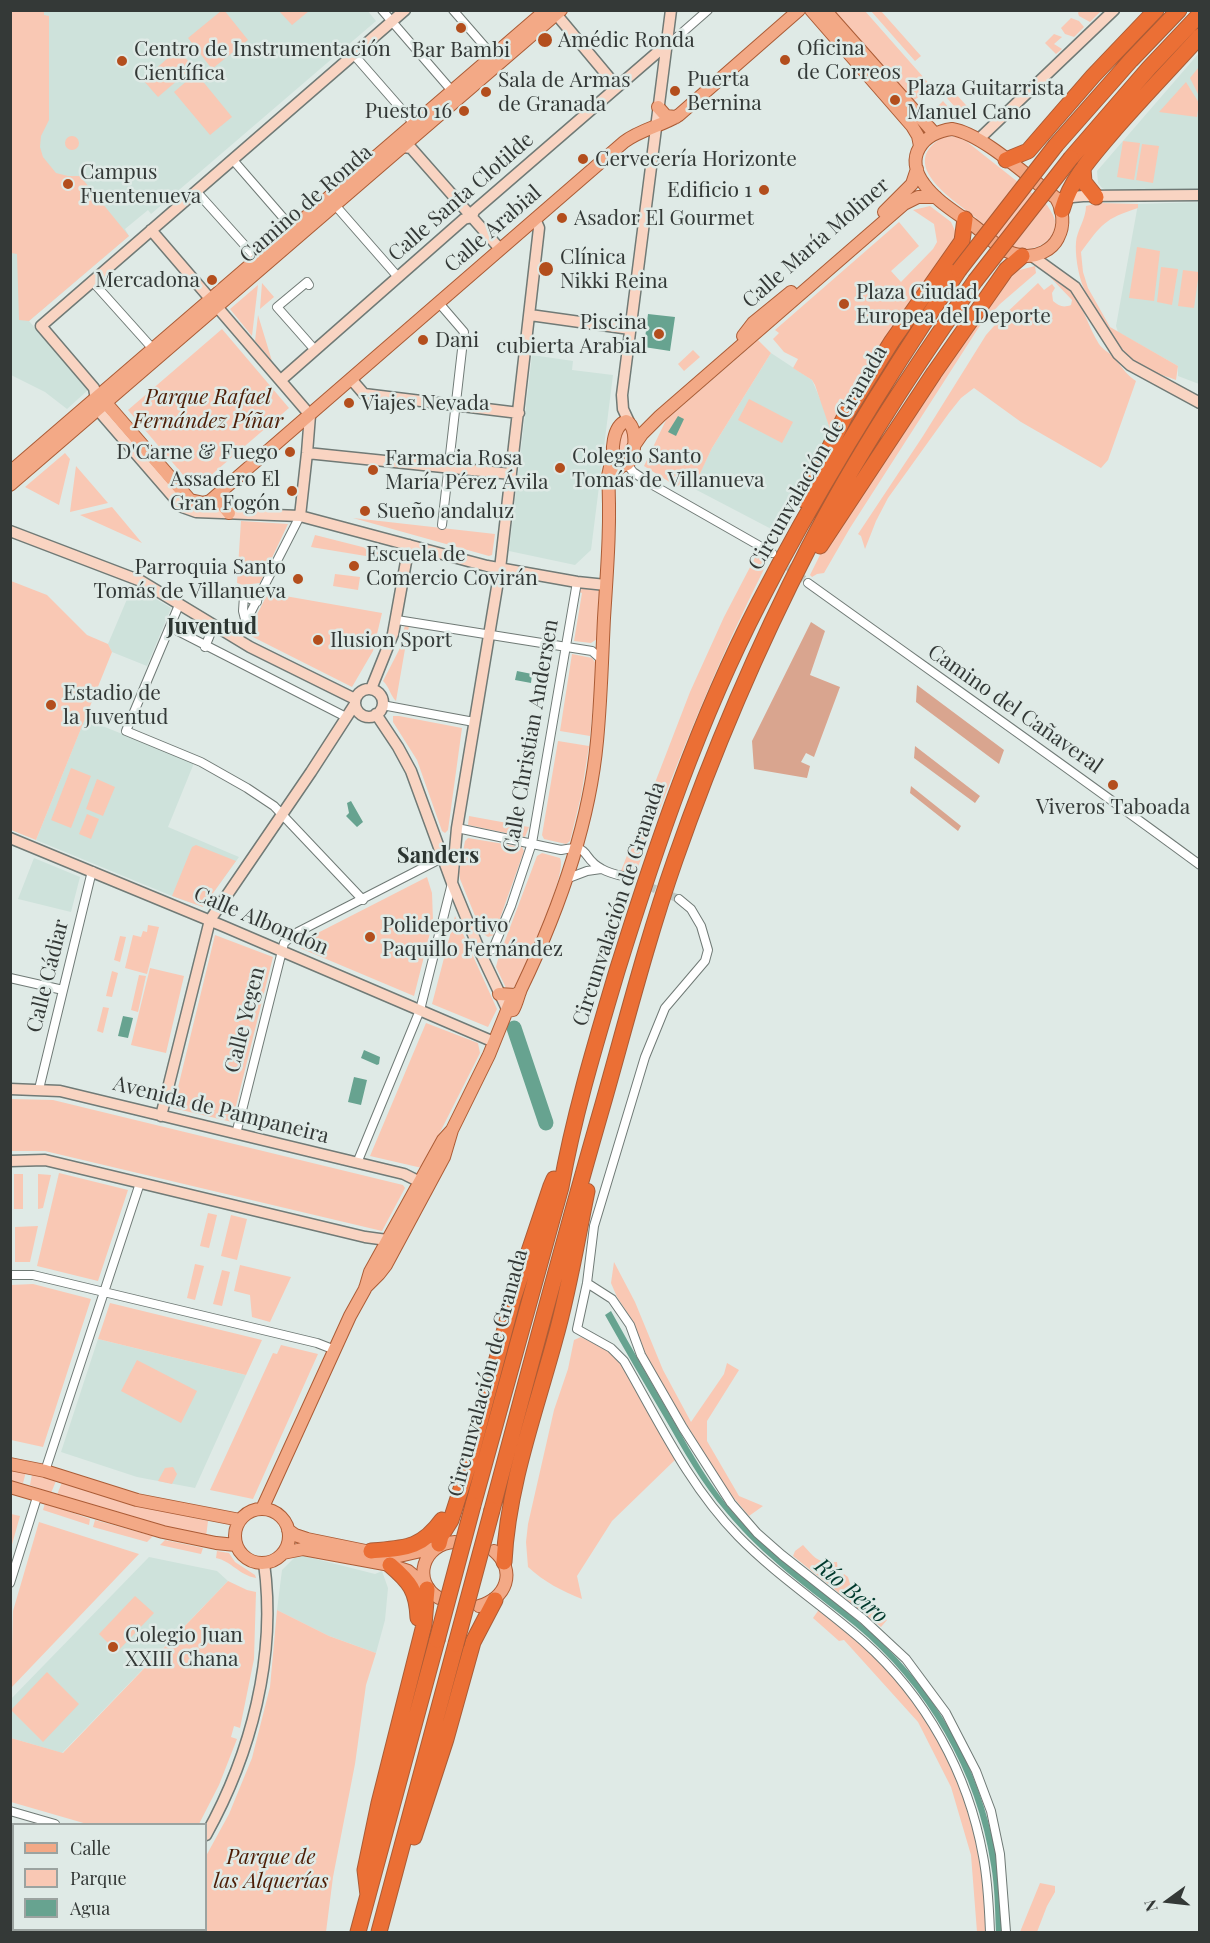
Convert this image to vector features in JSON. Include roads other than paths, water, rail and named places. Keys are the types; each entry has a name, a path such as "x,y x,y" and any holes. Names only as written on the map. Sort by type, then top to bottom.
{"highway":[{"path":"1006,160 1022,155 1033,146 1092,76 1156,10"},
{"name":"Circunvalación de Granada","path":"358,1932 561,1187 565,1161 605,1013 646,879 674,799 734,654 758,604 850,438 910,342 959,270 1056,145 1131,60 1179,10"},
{"name":"Circunvalación de Granada","path":"379,1932 588,1154 675,860 724,733 799,568 859,457 929,346 975,281 1071,158 1142,76 1200,14"},
{"path":"1061,206 1067,191 1083,169 1147,92 1200,36"},
{"path":"1083,169 1084,182 1096,197"},
{"path":"798,531 804,502 845,416 892,341 962,241 965,219"},
{"path":"799,568 818,549 934,373 1006,270 1027,256"},
{"path":"499,1557 520,1464 556,1336 590,1181 588,1154"},
{"path":"436,1546 451,1520 517,1289 551,1186 565,1161"},
{"path":"371,1551 400,1549 417,1545 427,1538 442,1521 464,1480"},
{"path":"390,1565 405,1579 414,1592 418,1618 416,1657"},
{"path":"368,1895 365,1870 379,1803 424,1625 430,1591"},
{"path":"399,1859 414,1838 447,1739 473,1642 495,1600"}],"main road":[{"name":"Camino de Ronda","path":"10,472 100,404 153,350 335,205 403,147 417,128 452,91 493,56 555,11"},
{"name":"Camino de Ronda","path":"10,485 214,303 257,260 555,11"},
{"path":"796,14 817,12"},
{"path":"817,12 934,133"},
{"path":"817,12 915,130 920,146"},
{"name":"Calle Arabial","path":"200,508 626,140 676,117 796,14"},
{"path":"658,107 664,115 676,117"},
{"path":"952,129 979,139 1006,160 1061,206 1061,230 1055,243 1042,253 1027,256 1005,250 936,197 922,181 917,169 917,154 920,146 934,133 952,129"},
{"name":"Calle María Moliner","path":"740,346 744,334 753,323 891,206 913,182 917,169"},
{"name":"Calle María Moliner","path":"633,447 642,434 660,417 904,204 918,197 936,197"},
{"path":"100,404 200,508"},
{"name":"Calle María Moliner","path":"630,422 660,417"},
{"path":"365,1289 380,1274 444,1156 452,1130 508,1011 513,1010 517,994 538,955 571,864 592,777 597,742 602,660 597,648 606,585 608,472 617,428 622,422 630,422 635,432 630,460 617,470 608,485"},
{"path":"613,453 616,463 625,465"},
{"path":"221,491 222,504 229,513"},
{"path":"499,994 517,994"},
{"path":"262,1509 334,1350 365,1289 370,1272 442,1140 452,1130"},
{"path":"384,1245 396,1237 413,1215 414,1203 421,1190 420,1182"},
{"path":"10,1464 45,1471 137,1500 240,1520"},
{"path":"10,1487 163,1532 236,1545"},
{"path":"283,1553 288,1541 288,1530 284,1520 278,1514 262,1509 252,1511 240,1520 235,1535 236,1545 247,1559 264,1563 273,1561 283,1553 303,1549 390,1565 408,1571 430,1591"},
{"path":"288,1530 307,1539 395,1557 455,1542"},
{"path":"430,1591 424,1565 436,1546"},
{"path":"479,1606 495,1600 504,1588 506,1579 499,1557"}],"street":[{"path":"382,10 452,91"},
{"path":"100,404 94,388 41,326 405,10"},
{"path":"453,10 493,56"},
{"path":"630,422 623,409 622,395 671,10"},
{"name":"Calle Santa Clotilde","path":"281,380 464,219 472,217 474,211 708,10"},
{"path":"979,139 1114,10"},
{"path":"555,11 617,87"},
{"path":"354,55 417,128"},
{"path":"654,55 661,63 663,71"},
{"path":"403,147 411,148 500,249"},
{"path":"233,160 293,229"},
{"path":"196,191 257,260"},
{"path":"1061,206 1096,197 1200,195"},
{"path":"1061,206 1096,197"},
{"path":"335,205 398,277"},
{"path":"357,1163 420,1010 452,883 457,828 500,569 539,228 535,219"},
{"path":"151,230 309,415 300,516 237,639"},
{"path":"1027,256 1075,287 1118,354 1130,365 1200,403"},
{"path":"93,281 153,350"},
{"path":"309,285 307,282 278,308 315,350"},
{"path":"439,303 464,332 442,525"},
{"path":"530,315 630,329"},
{"path":"351,379 364,394 519,412"},
{"path":"307,453 511,474"},
{"path":"625,465 651,484 772,553"},
{"path":"200,508 229,513 300,516 500,569 606,585"},
{"path":"10,531 141,581 214,626 357,705 368,717 379,710 474,722"},
{"path":"371,689 397,620 409,546"},
{"name":"Calle Christian Andersen","path":"481,954 493,949 511,906 532,843 577,582"},
{"name":"Camino del Cañaveral","path":"808,583 934,675 994,715 1025,740 1090,784 1200,866"},
{"path":"246,623 243,611 244,596 257,602"},
{"path":"179,605 126,731 165,746 223,774 265,800 282,814 363,900"},
{"path":"397,620 566,648 597,648"},
{"path":"205,646 214,626"},
{"path":"170,627 346,717"},
{"path":"161,1116 210,920 346,717 357,705 363,690 371,689 380,695 379,710 406,761 452,883 481,954 508,1011"},
{"path":"457,828 561,850 576,847 581,849 601,869"},
{"path":"438,845 453,836 457,828"},
{"name":"Calle Albondón","path":"10,838 210,920 494,1042"},
{"path":"561,850 571,864"},
{"path":"281,950 294,934 442,858 455,855"},
{"path":"566,879 587,871 601,869 626,877"},
{"name":"Calle Cádiar","path":"39,1089 92,871"},
{"path":"679,899 691,909 701,926 708,950 705,961 665,1008 645,1057 594,1226 587,1283 577,1329 611,1348 624,1361 688,1471 736,1534 864,1642 892,1670 933,1724 960,1776 976,1824 988,1887 990,1932"},
{"name":"Calle Yegen","path":"236,1134 281,950"},
{"path":"10,978 63,990"},
{"name":"Avenida de Pampaneira","path":"10,1089 60,1092 404,1174 420,1182"},
{"path":"10,1161 45,1160 373,1239 384,1245"},
{"path":"45,1471 140,1183"},
{"path":"10,1275 33,1275 306,1341 334,1350"},
{"path":"587,1283 612,1299 630,1325 641,1355 651,1373 706,1467 731,1503 757,1533 863,1619 906,1659 946,1713 976,1772 991,1811 1000,1854 1006,1932"},
{"path":"10,1583 38,1494"},
{"path":"207,1832 230,1786 242,1753 259,1688 267,1616 264,1563"},
{"path":"10,1811 52,1823"}],"water":[{"path":"648,314 675,317 670,351 644,347"},
{"path":"678,416 684,419 676,436 668,432"},
{"path":"517,671 532,674 531,683 515,680"},
{"path":"351,801 363,822 357,827 346,816 349,813 347,803"},
{"path":"123,1016 133,1018 128,1038 118,1036"},
{"path":"364,1050 380,1057 379,1064 361,1058"},
{"path":"354,1077 367,1080 361,1105 348,1102"},
{"path":"611,1311 695,1457 730,1509 760,1540 843,1608 885,1646 930,1698 965,1757 978,1789 996,1856 1002,1932 996,1932 991,1865 984,1830 974,1796 945,1733 905,1675 881,1650 755,1544 717,1501 685,1454 605,1315"}],"waterway":[{"name":"Río Beiro","path":"514,1028 546,1123"}],"tunnel":[{"path":"779,559 808,583"},
{"path":"626,877 679,899"}],"place":[{"name":"Bar Bambi","path":"461,28"},
{"name":"Amédic Ronda","path":"545,40"},
{"name":"Oficina de Correos","path":"785,60"},
{"name":"Centro de Instrumentación Científica","path":"122,61"},
{"name":"Puerta Bernina","path":"675,91"},
{"name":"Sala de Armas de Granada","path":"486,92"},
{"name":"Plaza Guitarrista Manuel Cano","path":"895,100"},
{"name":"Puesto 16","path":"464,111"},
{"name":"Cervecería Horizonte","path":"583,159"},
{"name":"Campus Fuentenueva","path":"68,184"},
{"name":"Edificio 1","path":"764,190"},
{"name":"Asador El Gourmet","path":"562,218"},
{"name":"Clínica Nikki Reina","path":"546,269"},
{"name":"Mercadona","path":"212,280"},
{"name":"Plaza Ciudad Europea del Deporte","path":"844,304"},
{"name":"Piscina cubierta Arabial","path":"659,334"},
{"name":"Dani","path":"423,340"},
{"name":"Viajes Nevada","path":"349,403"},
{"name":"D'Carne & Fuego","path":"290,452"},
{"name":"Colegio Santo Tomás de Villanueva","path":"560,468"},
{"name":"Farmacia Rosa María Pérez Ávila","path":"373,470"},
{"name":"Assadero El Gran Fogón","path":"292,491"},
{"name":"Sueño andaluz","path":"365,511"},
{"name":"Escuela de Comercio Covirán","path":"354,566"},
{"name":"Parroquia Santo Tomás de Villanueva","path":"298,579"},
{"name":"Ilusion Sport","path":"318,640"},
{"name":"Estadio de la Juventud","path":"51,705"},
{"name":"Viveros Taboada","path":"1113,785"},
{"name":"Polideportivo Paquillo Fernández","path":"370,937"},
{"name":"Colegio Juan XXIII Chana","path":"113,1647"}],"district":[{"name":"Juventud","path":"212,627"},
{"name":"Sanders","path":"438,856"}],"park label":[{"name":"Parque Rafael Fernández Píñar","path":"208,409"},
{"name":"Parque de las Alquerías","path":"271,1869"}]}
